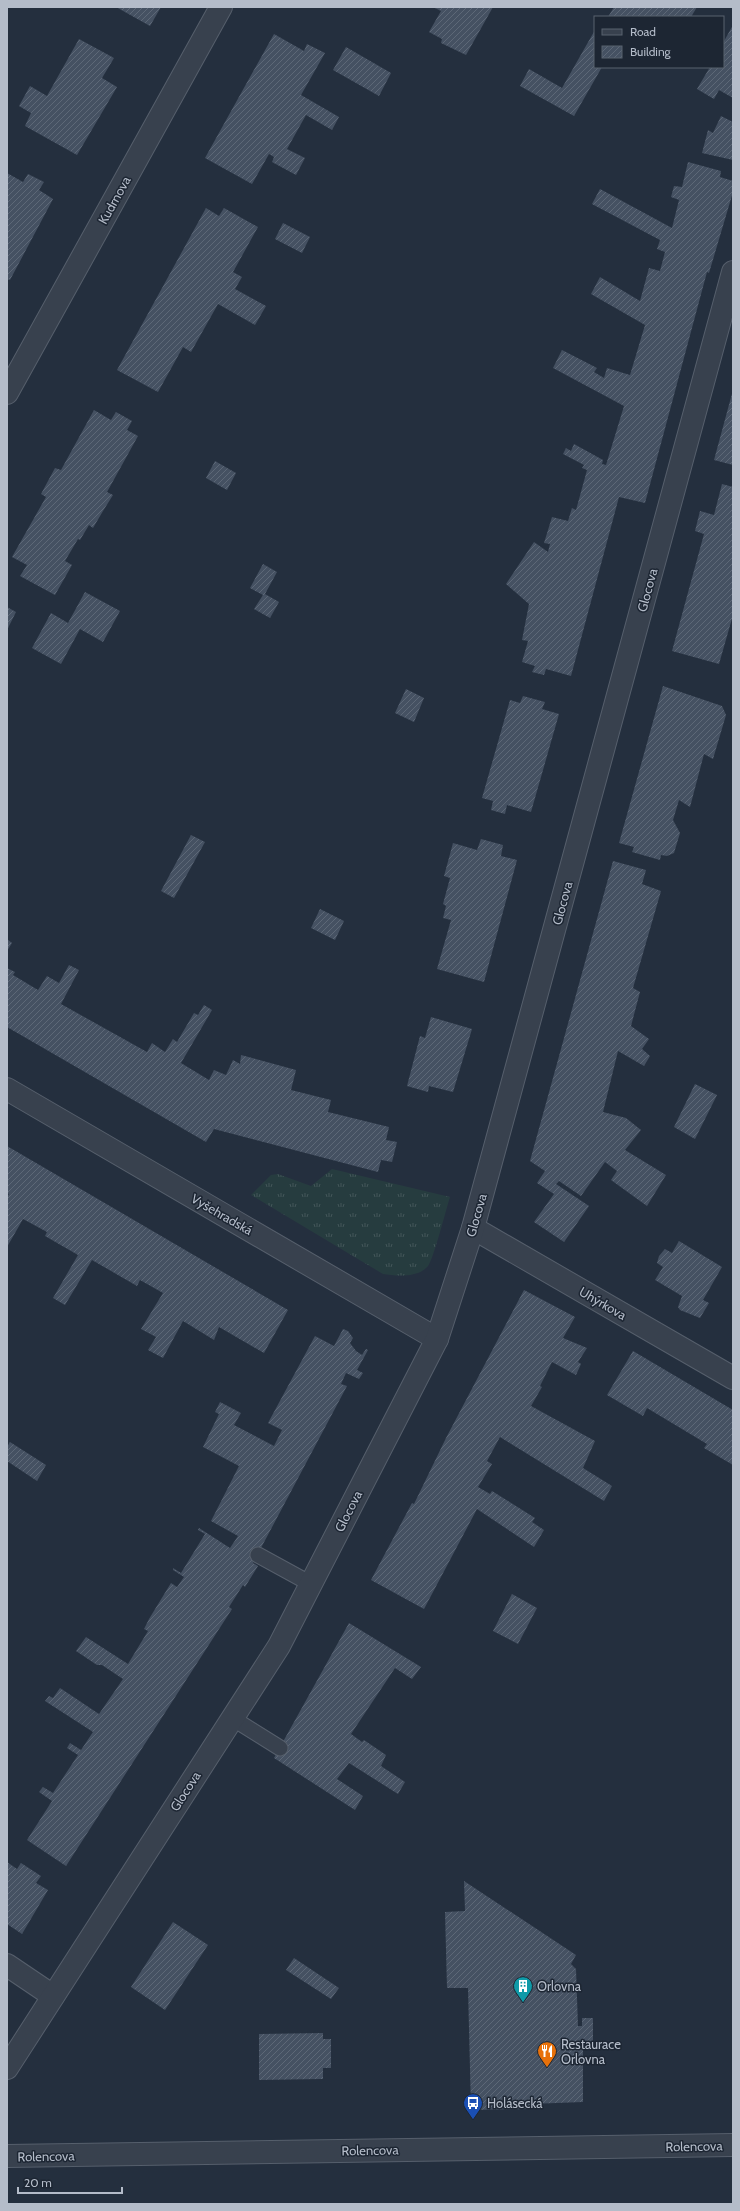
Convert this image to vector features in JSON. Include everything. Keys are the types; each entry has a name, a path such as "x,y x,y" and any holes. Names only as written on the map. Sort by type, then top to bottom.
{"street":[{"name":"Kudrnova","path":"7,393 221,7"},
{"name":"Glocova","path":"7,2068 279,1646 437,1339 474,1228 733,272"},
{"name":"Vyšehradská","path":"7,1089 437,1339"},
{"name":"Uhýrkova","path":"474,1228 733,1378"},
{"path":"7,1966 53,1996"},
{"name":"Rolencova","path":"7,2156 733,2145"}],"lane":[{"path":"258,1555 311,1584"},
{"path":"232,1718 280,1748"}],"green space":[{"path":"332,1169 450,1197 431,1261 424,1270 419,1273 401,1276 383,1274 251,1195 271,1175 278,1174 311,1186"}],"building":[{"path":"116,7 161,7 150,26"},
{"path":"433,7 493,7 466,55 441,43 442,39 429,32 441,11"},
{"path":"614,7 697,7 692,16 609,16"},
{"path":"733,25 733,98 719,90 714,99 697,89 709,68 724,68 724,41"},
{"path":"594,32 594,68 601,68 574,116 520,86 529,69 562,88"},
{"path":"274,34 304,51 307,44 325,53 301,95 339,117 332,130 306,115 287,149 305,158 296,175 272,162 274,157 269,154 252,184 205,158"},
{"path":"79,39 114,58 102,78 117,87 77,155 25,126 31,113 19,106 30,86 47,96"},
{"path":"346,47 391,73 379,96 333,70"},
{"path":"721,116 733,122 733,160 702,153 708,130 713,133"},
{"path":"688,162 721,171 720,177 733,181 733,192 709,273 707,272 645,503 619,497 571,676 546,669 544,675 532,672 535,666 522,662 528,641 522,640 529,604 506,584 534,542 548,552 550,544 544,543 552,517 568,521 572,508 576,510 587,470 582,468 584,465 563,454 566,448 571,451 574,444 603,460 602,464 606,465 624,406 553,368 562,350 597,368 594,372 604,378 607,368 630,375 645,325 591,294 600,277 640,301 649,268 660,271 665,252 657,249 660,240 592,204 600,189 672,228 679,200 671,197 674,186 682,187"},
{"path":"7,173 23,182 28,174 44,182 39,190 53,199 10,280 7,279"},
{"path":"206,208 219,216 224,208 258,227 233,272 242,277 235,289 266,306 255,325 218,304 191,352 183,347 158,392 117,370"},
{"path":"283,223 310,237 302,253 275,239"},
{"path":"733,390 733,465 714,460"},
{"path":"94,410 111,420 116,412 132,421 127,430 138,436 107,492 113,495 93,528 89,525 80,540 78,539 65,561 72,565 55,595 20,576 27,565 12,557 46,497 41,494 55,468 61,470"},
{"path":"215,461 236,473 227,490 206,478"},
{"path":"722,484 733,487 733,615 719,664 672,651 704,534 695,531 700,511 714,515"},
{"path":"263,564 277,572 265,594 279,602 270,618 254,609 263,595 250,588"},
{"path":"85,592 120,611 103,642 80,629 61,664 32,648 51,613 68,623"},
{"path":"7,607 16,612 7,630"},
{"path":"663,686 722,706 726,715 713,759 704,754 690,807 679,800 673,820 680,833 674,853 667,856 661,855 660,860 632,852 634,847 619,843"},
{"path":"406,689 424,698 414,722 395,713"},
{"path":"523,696 545,702 542,709 559,714 531,812 507,805 505,814 491,810 493,801 482,798 510,700 520,703"},
{"path":"191,835 205,842 174,898 161,891"},
{"path":"481,839 503,845 501,856 517,860 484,982 437,969 451,920 443,918 446,906 443,904 450,878 444,876 453,843 477,850"},
{"path":"613,861 646,870 642,884 661,891 633,988 640,992 631,1026 649,1039 642,1049 650,1056 644,1066 618,1051 603,1112 626,1118 641,1130 625,1150 666,1175 647,1206 611,1180 617,1171 605,1162 581,1196 559,1181 556,1184 589,1206 564,1242 534,1222 554,1194 537,1183 545,1171 530,1161"},
{"path":"320,909 344,921 335,940 311,928"},
{"path":"7,939 12,943 7,951"},
{"path":"69,965 79,970 61,1004 147,1052 152,1043 165,1052 173,1039 177,1042 194,1013 198,1015 204,1005 212,1010 181,1063 209,1080 214,1070 226,1075 233,1060 240,1064 241,1055 296,1070 291,1090 331,1100 328,1112 389,1127 386,1140 397,1142 392,1162 381,1160 378,1172 214,1129 206,1142 7,1027 7,968 15,972 13,975 38,990 47,976 59,983"},
{"path":"431,1017 472,1029 453,1092 429,1086 428,1092 407,1086 420,1036 425,1038"},
{"path":"695,1084 717,1095 695,1139 674,1127"},
{"path":"7,1146 288,1310 264,1353 219,1327 214,1340 183,1321 163,1358 148,1350 156,1337 141,1329 163,1293 140,1280 137,1286 92,1260 65,1305 53,1298 78,1255 45,1236 47,1232 23,1219 7,1247 7,1197 9,1194 7,1193"},
{"path":"679,1241 722,1267 703,1300 709,1303 700,1318 680,1310 678,1307 682,1296 655,1280 663,1267 657,1263 659,1256 665,1249 672,1253"},
{"path":"524,1290 575,1317 563,1338 587,1348 578,1362 581,1364 576,1375 552,1362 540,1386 542,1387 531,1406 595,1441 583,1468 612,1486 604,1501 500,1437 487,1461 492,1464 478,1487 490,1494 492,1491 535,1518 532,1522 544,1530 534,1547 477,1509 424,1609 371,1580 412,1503 414,1504 446,1438"},
{"path":"343,1329 348,1331 353,1338 350,1343 356,1351 362,1355 366,1349 368,1350 357,1370 363,1373 359,1379 346,1373 341,1384 347,1386 253,1563 258,1566 245,1587 243,1585 229,1607 232,1609 66,1866 27,1840 52,1801 39,1792 43,1787 53,1793 78,1755 67,1748 70,1743 81,1750 93,1732 45,1701 49,1696 53,1698 60,1688 99,1714 123,1679 102,1665 97,1665 76,1651 86,1637 128,1664 148,1631 144,1629 149,1619 171,1583 177,1587 184,1577 173,1570 173,1568 181,1573 205,1534 198,1530 199,1528 230,1548 238,1536 211,1521 239,1466 203,1447 219,1414 215,1412 220,1402 241,1413 234,1425 274,1446 282,1430 268,1423 315,1336 334,1346"},
{"path":"633,1351 733,1410 733,1465 704,1448 707,1444 647,1408 643,1416 607,1395"},
{"path":"10,1442 46,1465 37,1481 7,1461 7,1447"},
{"path":"512,1594 537,1608 518,1644 493,1631"},
{"path":"349,1623 421,1667 412,1679 395,1668 351,1734 362,1742 364,1740 386,1755 381,1766 405,1782 398,1794 349,1763 337,1779 363,1796 355,1810 274,1758"},
{"path":"7,1862 17,1869 21,1863 41,1876 36,1883 48,1890 22,1934 7,1924"},
{"name":"Orlovna","path":"464,1881 576,1955 571,1964 576,1969 578,2026 582,2026 582,2018 593,2018 593,2048 583,2048 583,2102 530,2104 530,2109 471,2110 468,1988 447,1988 445,1912 465,1911"},
{"path":"173,1922 208,1945 165,2010 131,1987"},
{"path":"294,1958 339,1988 331,1999 286,1970"},
{"path":"323,2033 323,2039 331,2039 331,2068 323,2068 323,2079 259,2080 259,2034"}],"place":[{"name":"Orlovna","path":"523,2003"},
{"name":"Restaurace Orlovna","path":"547,2068"},
{"name":"Holásecká","path":"473,2120"}]}
